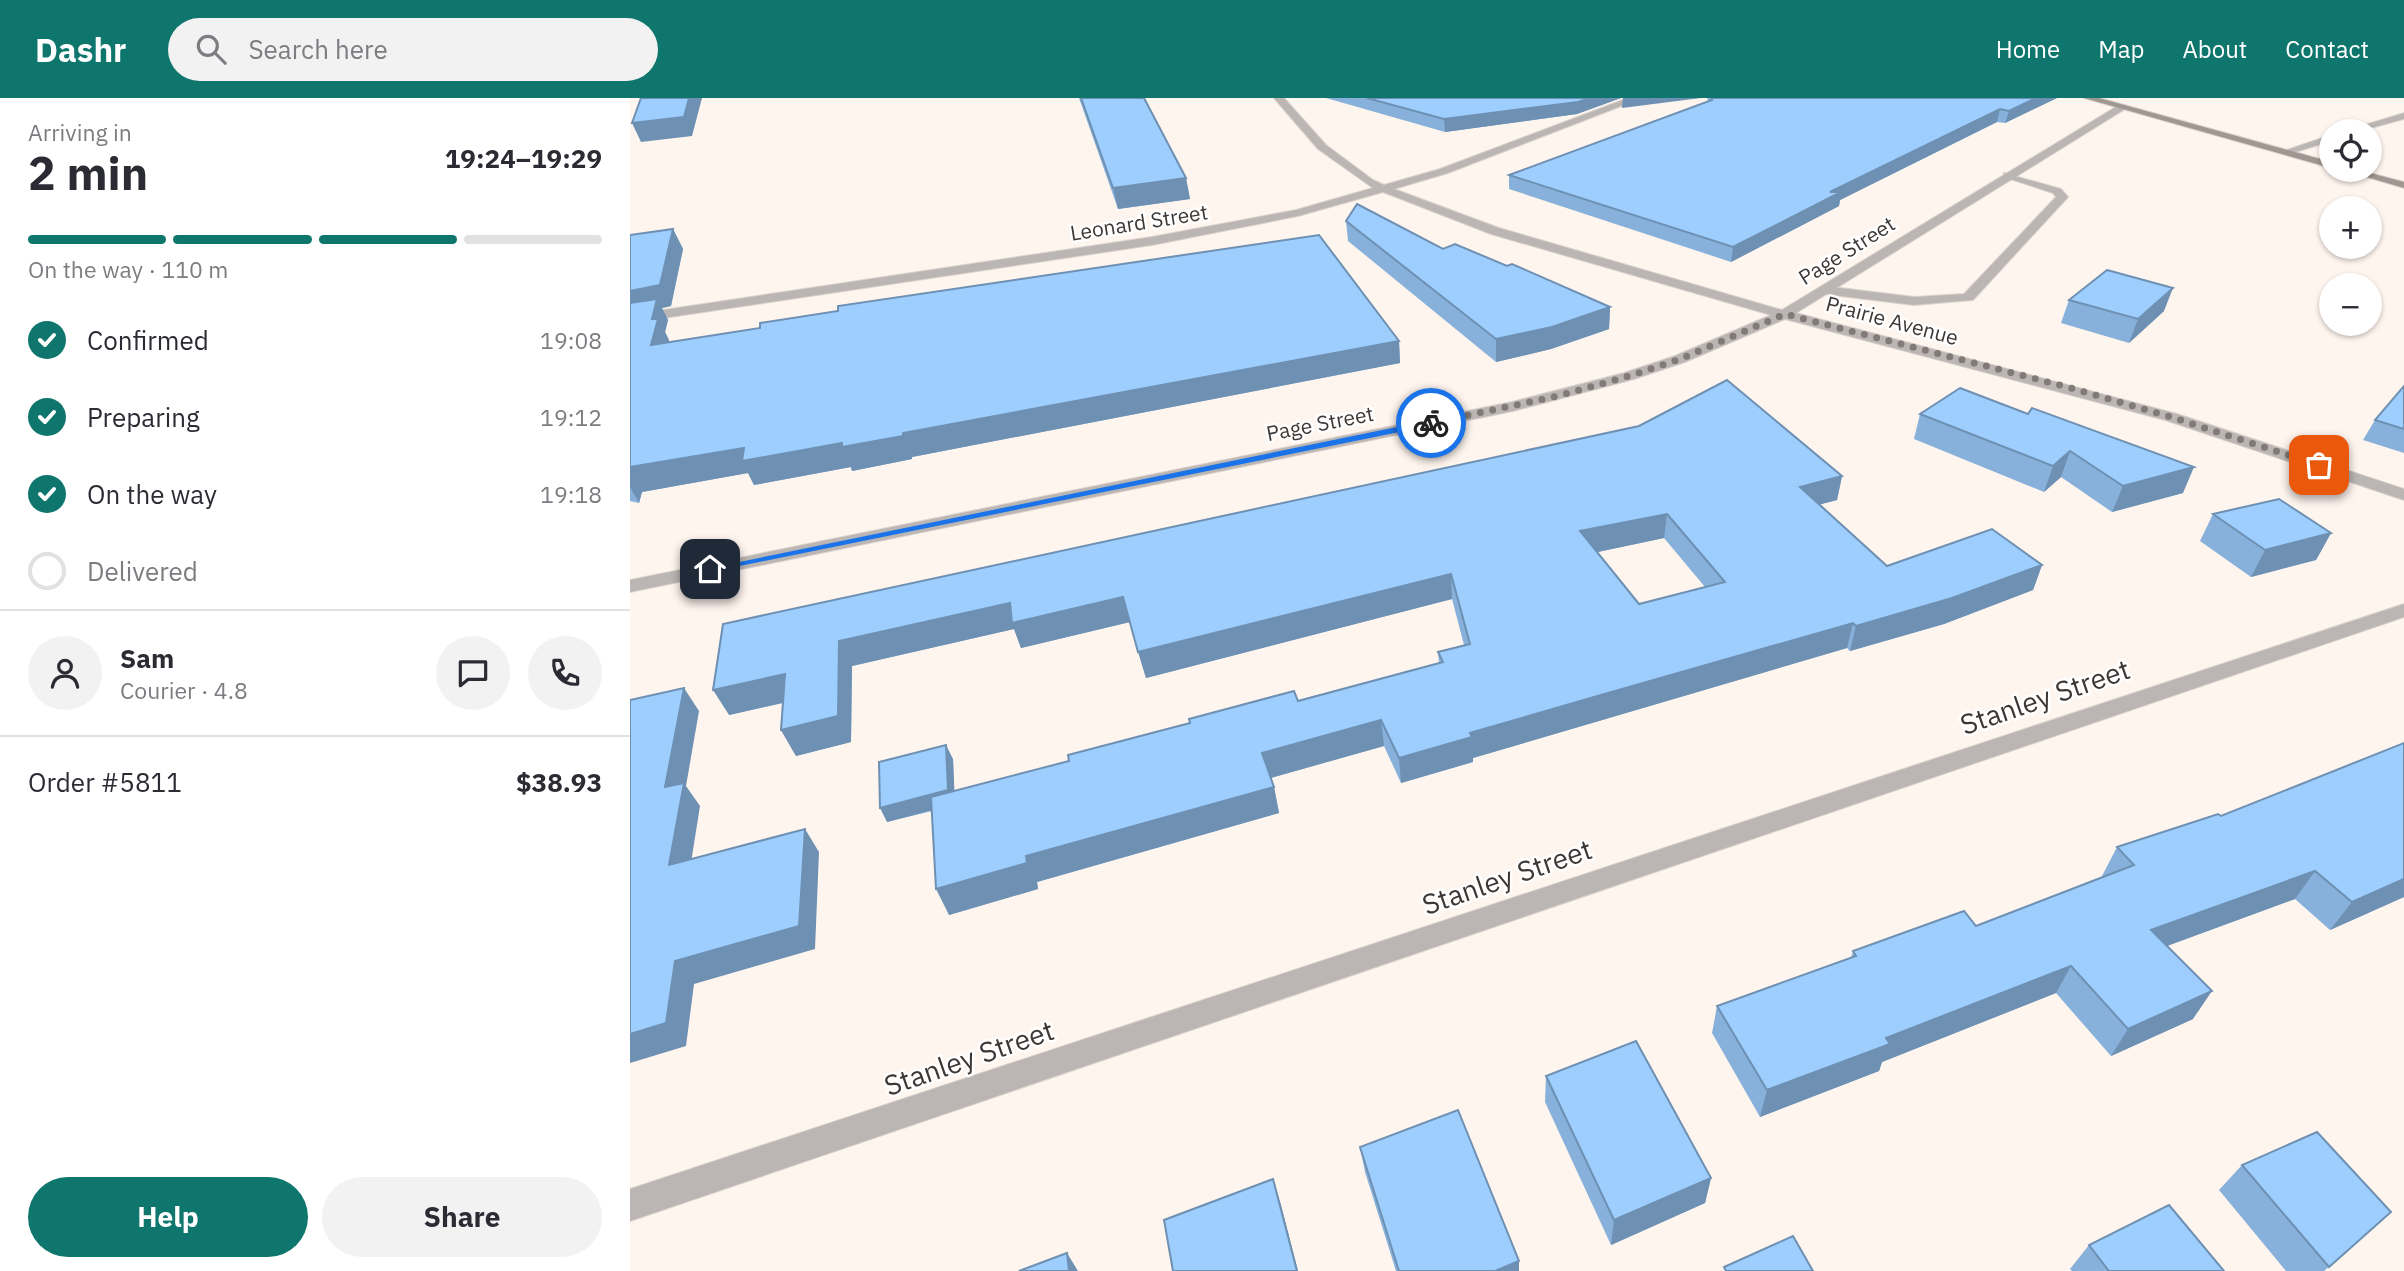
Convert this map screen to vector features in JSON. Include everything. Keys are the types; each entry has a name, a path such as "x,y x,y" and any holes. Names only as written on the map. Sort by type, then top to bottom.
{"street":[{"name":"Prairie Avenue","path":"1279,98 1322,147 1384,190 1542,246 2171,417 2404,495"},
{"name":"Leonard Street","path":"630,319 1152,241 1298,213 1444,171 1637,98"},
{"path":"2089,98 2319,162"},
{"name":"Page Street","path":"630,586 1513,406 1629,376 1680,359 1785,314 2122,107"},
{"path":"2382,122 2404,116"},
{"path":"2286,152 2319,142"},
{"path":"1824,290 1898,301 1953,300 1968,297 2062,197 2057,191 2008,175"},
{"path":"2382,179 2404,185"},
{"name":"Stanley Street","path":"630,1205 2404,610"}],"building":[{"path":"641,98 689,98 684,117 632,123"},
{"path":"1081,98 1144,98 1186,178 1113,188"},
{"path":"1367,98 1590,98 1578,102 1444,119"},
{"path":"1711,98 2036,98 2009,111 2000,109 1830,192 1841,192 1733,247 1509,175 1712,100"},
{"path":"1357,204 1443,249 1455,244 1507,266 1512,264 1610,307 1552,327 1496,339 1346,221"},
{"path":"673,229 660,285 630,291 630,235"},
{"path":"1319,235 1399,341 903,433 903,436 842,447 842,443 742,461 744,448 630,467 630,303 657,299 652,319 658,319 651,345 760,328 760,323 838,311 838,306"},
{"path":"2107,270 2173,288 2138,319 2069,300"},
{"path":"1727,380 1842,476 1800,487 1887,566 1992,529 2042,565 1952,598 1856,626 1853,623 1594,697 1470,733 1472,737 1399,758 1381,720 1262,753 1274,787 1026,856 1027,863 936,889 931,797 1069,761 1068,755 1190,723 1189,719 1294,691 1298,701 1443,662 1438,652 1470,644 1451,574 1138,652 1123,597 1012,623 1010,603 839,641 838,716 781,730 785,674 713,690 723,624 1639,426","holes":["1667,514 1725,582 1639,604 1580,531"]},
{"path":"2404,386 2404,429 2375,420"},
{"path":"1960,388 2028,414 2032,408 2194,467 2123,486 2070,451 2053,466 1920,414"},
{"path":"2279,499 2331,533 2265,550 2213,514"},
{"path":"684,688 665,787 684,783 669,865 805,829 799,926 675,961 666,1023 630,1034 630,700"},
{"path":"2404,743 2404,879 2352,902 2315,871 2151,930 2212,991 2128,1029 2071,966 1886,1038 1890,1044 1767,1090 1717,1006 1856,956 1853,951 1964,911 1976,926 2134,865 2117,847 2218,814 2221,816"},
{"path":"946,745 948,790 880,808 879,762"},
{"path":"1636,1041 1711,1178 1614,1220 1546,1076"},
{"path":"1458,1110 1519,1261 1495,1271 1399,1271 1360,1147"},
{"path":"2317,1132 2391,1212 2329,1267 2242,1165"},
{"path":"1273,1179 1297,1271 1173,1271 1164,1220"},
{"path":"2169,1205 2224,1271 2109,1271 2089,1245"},
{"path":"1793,1236 1813,1271 1726,1271 1724,1267"},
{"path":"1067,1253 1069,1271 1019,1271"}],"way so far":[{"path":"1431,423 1558,396 1629,376 1680,359 1785,314 2071,388 2319,465"}],"route":[{"path":"710,569 1431,423"}]}
